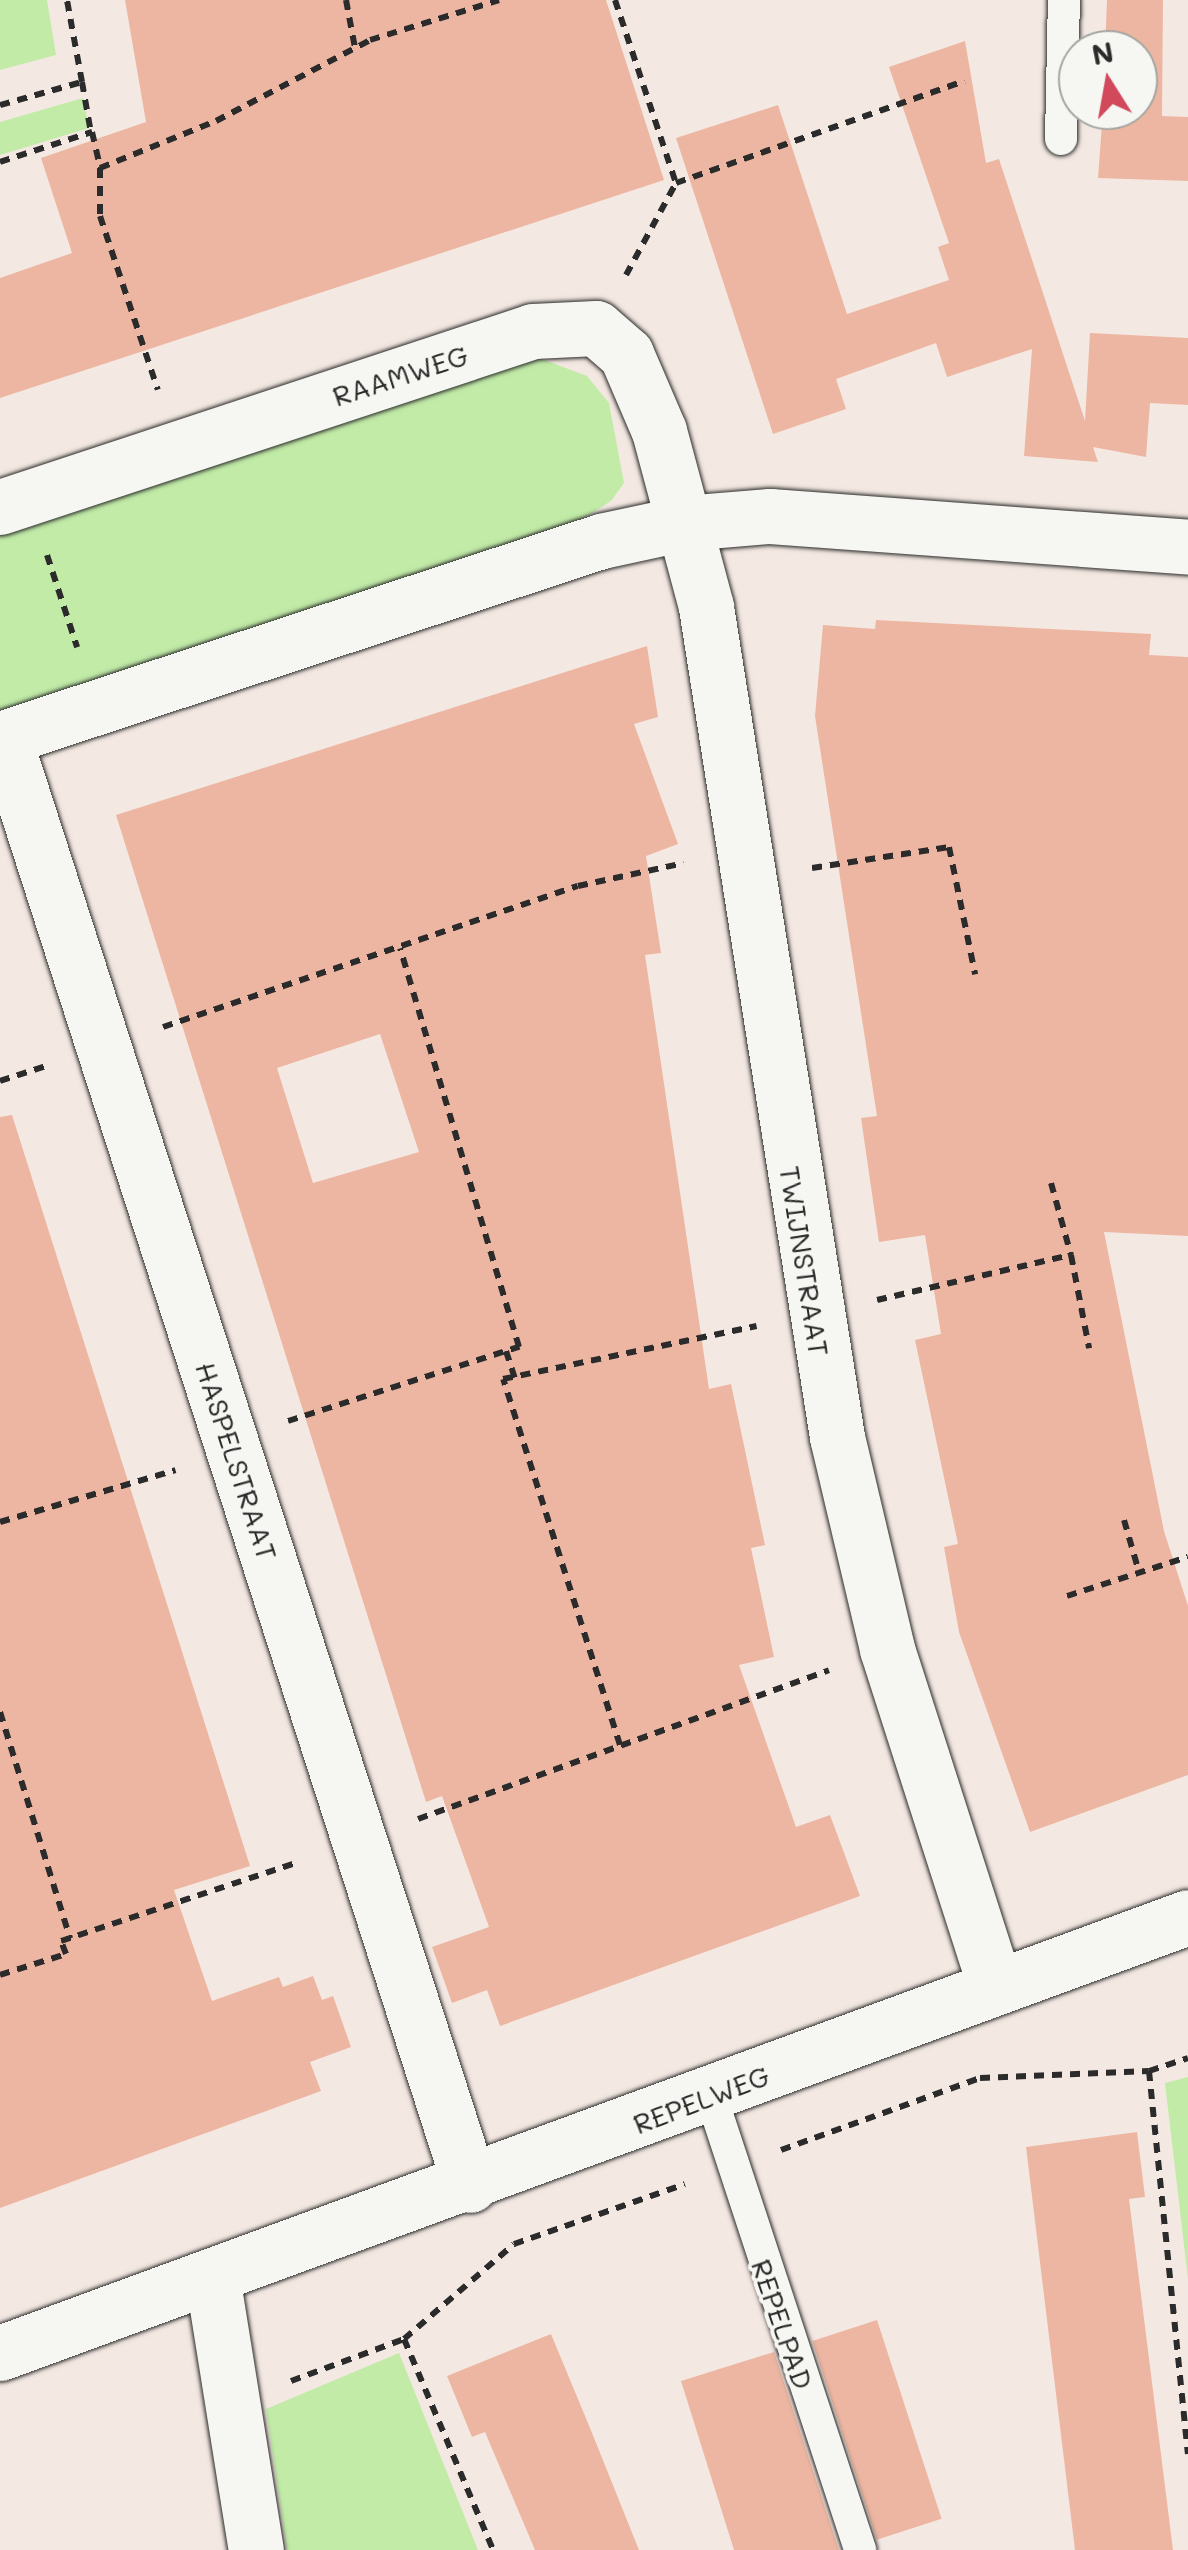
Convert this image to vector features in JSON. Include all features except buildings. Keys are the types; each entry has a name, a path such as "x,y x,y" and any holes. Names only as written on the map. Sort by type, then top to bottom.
{"street":[{"name":"RAAMWEG","path":"14,502 533,331 596,328"},
{"path":"596,328 626,354 684,523"},
{"path":"2,738 684,523 770,516 1188,547"},
{"name":"TWIJNSTRAAT","path":"684,523 706,607 813,1314 887,1649 995,1985"},
{"name":"HASPELSTRAAT","path":"2,738 470,2185"},
{"name":"REPELWEG","path":"0,2353 470,2185 995,1985 1188,1917"},
{"path":"212,2276 256,2550"}],"lane":[{"path":"1061,139 1064,0"},
{"name":"REPELPAD","path":"711,2096 860,2550"}],"path":[{"path":"67,0 100,168 100,216 177,448"},
{"path":"346,0 354,48"},
{"path":"100,168 216,121 354,48 499,0"},
{"path":"615,0 676,183"},
{"path":"596,328 676,183 964,81"},
{"path":"0,105 82,82"},
{"path":"0,162 91,132"},
{"path":"14,502 96,706"},
{"path":"103,1047 578,886 744,864 949,847 975,974"},
{"path":"0,1522 519,1347 400,948"},
{"path":"1052,1183 1090,1348"},
{"path":"620,1745 503,1379 1070,1255"},
{"path":"506,1350 515,1378"},
{"path":"1124,1520 1139,1572"},
{"path":"1066,1596 1188,1557"},
{"path":"0,1975 66,1954 61,1941 359,1841 887,1649"},
{"path":"0,1712 70,1938"},
{"path":"1148,2070 1188,2454"},
{"path":"404,2339 493,2550"}],"green space":[{"path":"0,0 47,0 56,55 0,70"},
{"path":"83,98 89,128 0,155 0,122"},
{"path":"539,358 587,376 609,403 624,483 611,501 578,522 0,711 0,535"},
{"path":"1188,2077 1188,2279 1165,2083"},
{"path":"399,2353 478,2550 287,2550 266,2409"}]}
